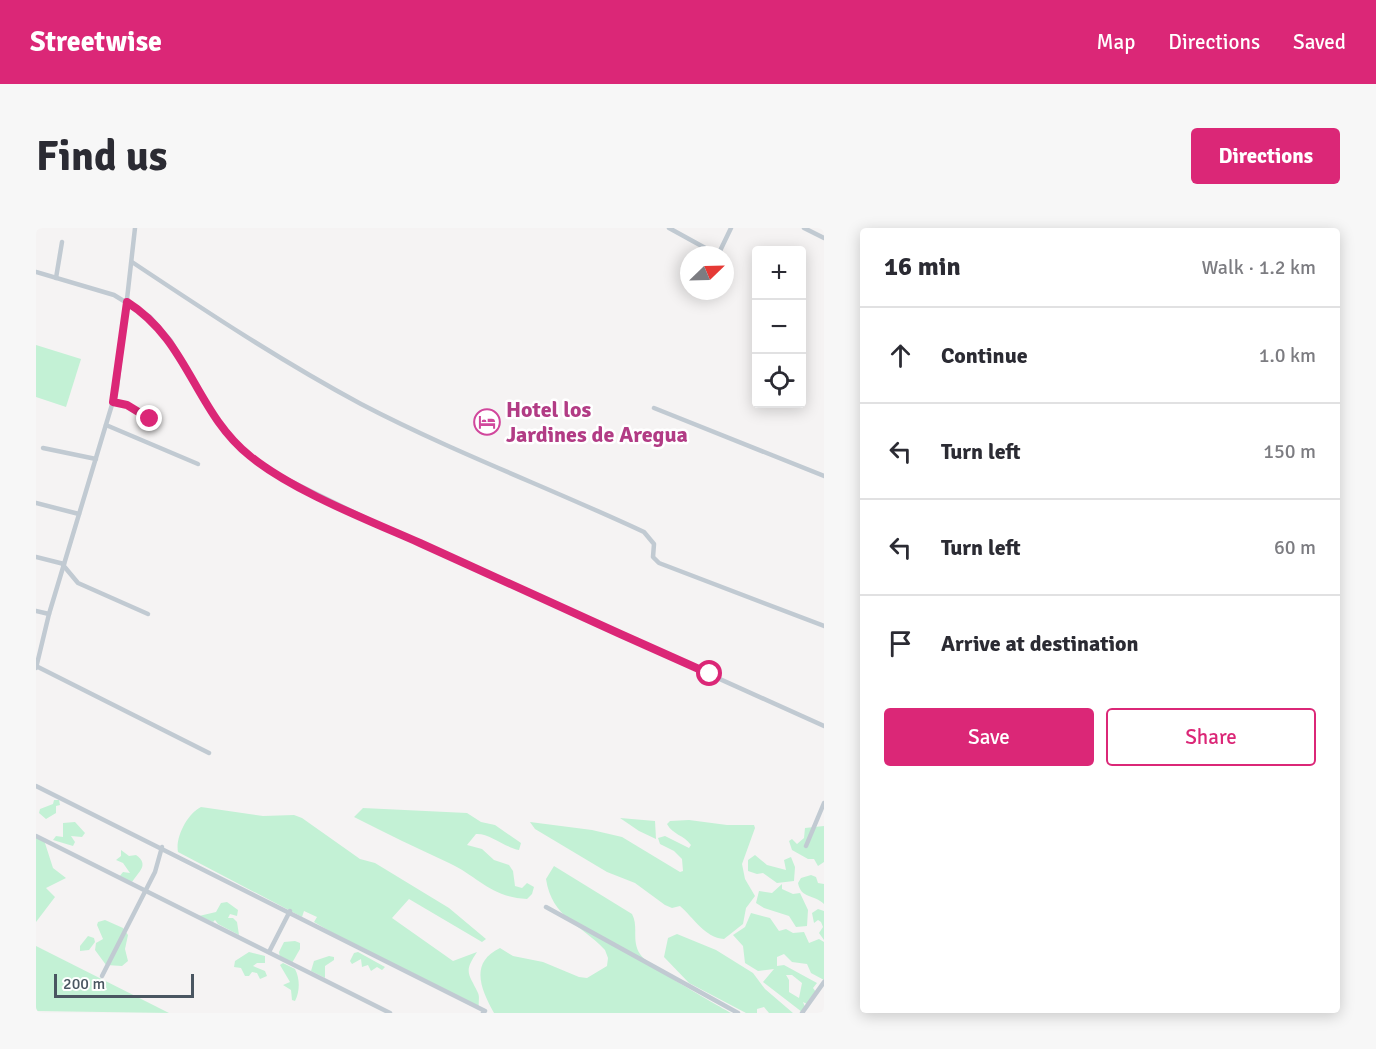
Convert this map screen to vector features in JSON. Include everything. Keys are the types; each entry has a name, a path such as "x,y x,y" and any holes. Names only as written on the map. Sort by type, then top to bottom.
{"street":[{"path":"135,228 113,402 63,564 36,667 209,753"},
{"path":"669,228 718,255 731,228"},
{"path":"804,228 824,238"},
{"path":"56,278 62,243"},
{"path":"132,262 260,347 362,404 483,463 644,532 654,544 653,557 659,563 824,626"},
{"path":"36,272 127,302 150,317 171,341 203,399 227,434 249,456 274,473 394,532 824,726"},
{"path":"113,402 127,405 150,419"},
{"path":"654,408 824,476"},
{"path":"106,425 198,464"},
{"path":"43,448 96,459"},
{"path":"36,503 79,514"},
{"path":"36,557 63,564 78,583 148,614"},
{"path":"36,611 49,614"},
{"path":"36,786 290,911 485,1011 483,1013"},
{"path":"806,846 824,802"},
{"path":"36,836 390,1013"},
{"path":"102,976 146,891 158,864 162,847"},
{"path":"546,907 738,1013"},
{"path":"269,952 290,911"},
{"path":"802,1013 824,982"}],"green space":[{"path":"36,345 81,359 66,407 36,397"},
{"path":"54,800 59,800 60,805 56,806 56,813 46,819 39,813 40,809 53,804"},
{"path":"201,807 263,816 294,815 302,818 360,859 375,863 449,908 486,939 482,942 409,899 392,918 453,961 477,952 470,964 469,973 479,995 479,1008 367,953 314,922 317,917 304,911 302,917 178,852 178,839 184,826 192,814"},
{"path":"363,808 467,813 481,822 495,825 521,843 519,850 481,834 476,834 467,845 482,849 494,860 509,865 513,871 515,886 522,888 527,883 534,887 532,894 527,899 514,897 485,886 459,868 354,817"},
{"path":"620,818 655,821 656,839 639,831"},
{"path":"689,820 727,825 754,825 755,828 742,864 745,879 755,896 746,908 743,924 724,939 705,931 680,906 672,908 665,905 635,883 607,872 535,829 530,822 592,830 622,837 680,872 683,871 682,859 674,851 660,844 658,838 665,836 689,848 691,845 672,831 667,824 670,821"},
{"path":"75,822 85,833 82,837 71,836 75,842 73,846 53,840 56,836 63,837 63,823"},
{"path":"824,826 824,862 818,866 814,859 808,859 792,850 789,841 792,839 797,844 804,838 805,828"},
{"path":"36,837 44,840 53,868 66,878 46,888 55,897 36,922"},
{"path":"121,850 129,856 136,855 142,862 142,868 132,882 119,877 123,872 130,873 123,863 116,860 121,856"},
{"path":"755,855 767,865 786,870 784,860 791,857 795,867 794,881 777,883 763,873 748,871 748,860"},
{"path":"554,866 632,914 637,949 646,960 668,976 731,1013 494,1013 485,995 480,977 484,961 500,948 513,956 543,962 579,977 587,978 607,966 608,958 605,950 561,912 554,903 546,879"},
{"path":"811,875 816,877 818,883 824,884 824,904 802,892 800,888 798,883 801,878"},
{"path":"782,884 782,889 793,894 800,893 808,910 807,926 796,927 789,916 756,903 759,891 772,893"},
{"path":"227,902 238,910 237,916 230,914 228,918 233,918 237,922 239,935 218,924 215,920 213,922 199,916 216,912 221,903"},
{"path":"818,909 824,911 824,940 819,933 823,927 821,922 818,920 814,923 812,913"},
{"path":"751,913 770,918 779,931 786,929 793,933 804,932 809,943 819,939 824,942 824,980 811,973 807,964 792,962 784,954 777,957 777,966 784,965 817,983 813,988 816,992 807,1004 803,1002 805,1007 802,1012 763,982 774,969 758,971 745,963 743,946 733,935 745,927","holes":["786,975 792,975 802,983 799,998 789,992 789,980"]},
{"path":"105,920 123,928 128,935 125,949 128,961 122,966 106,965 95,950 96,943 103,939 97,925 98,922"},
{"path":"677,934 716,950 753,973 765,989 793,1013 769,1013 764,1007 757,1009 757,1013 746,1013 689,983 664,957 668,938"},
{"path":"88,936 94,938 95,942 89,950 80,951 80,946"},
{"path":"284,942 300,943 300,949 292,963 280,958 279,952"},
{"path":"36,946 169,1013 36,1011"},
{"path":"249,952 265,956 265,963 257,963 253,966 265,971 267,976 260,979 257,973 252,972 249,976 245,976 241,968 234,967 235,961"},
{"path":"358,952 385,967 382,970 377,967 371,971 368,965 362,967 361,959 352,964 350,961 354,953"},
{"path":"329,956 334,957 334,960 325,966 325,978 311,971 314,961"},
{"path":"283,963 295,969 297,973 299,989 295,1001 292,1000 291,990 283,985 290,982 280,965"}],"place":[{"name":"Hotel los Jardines de Aregua","path":"487,422"}],"route":[{"path":"150,419 127,405 113,402 117,387 127,302 150,317 171,341 203,399 227,434 249,456 274,473 394,532 710,674"}]}
